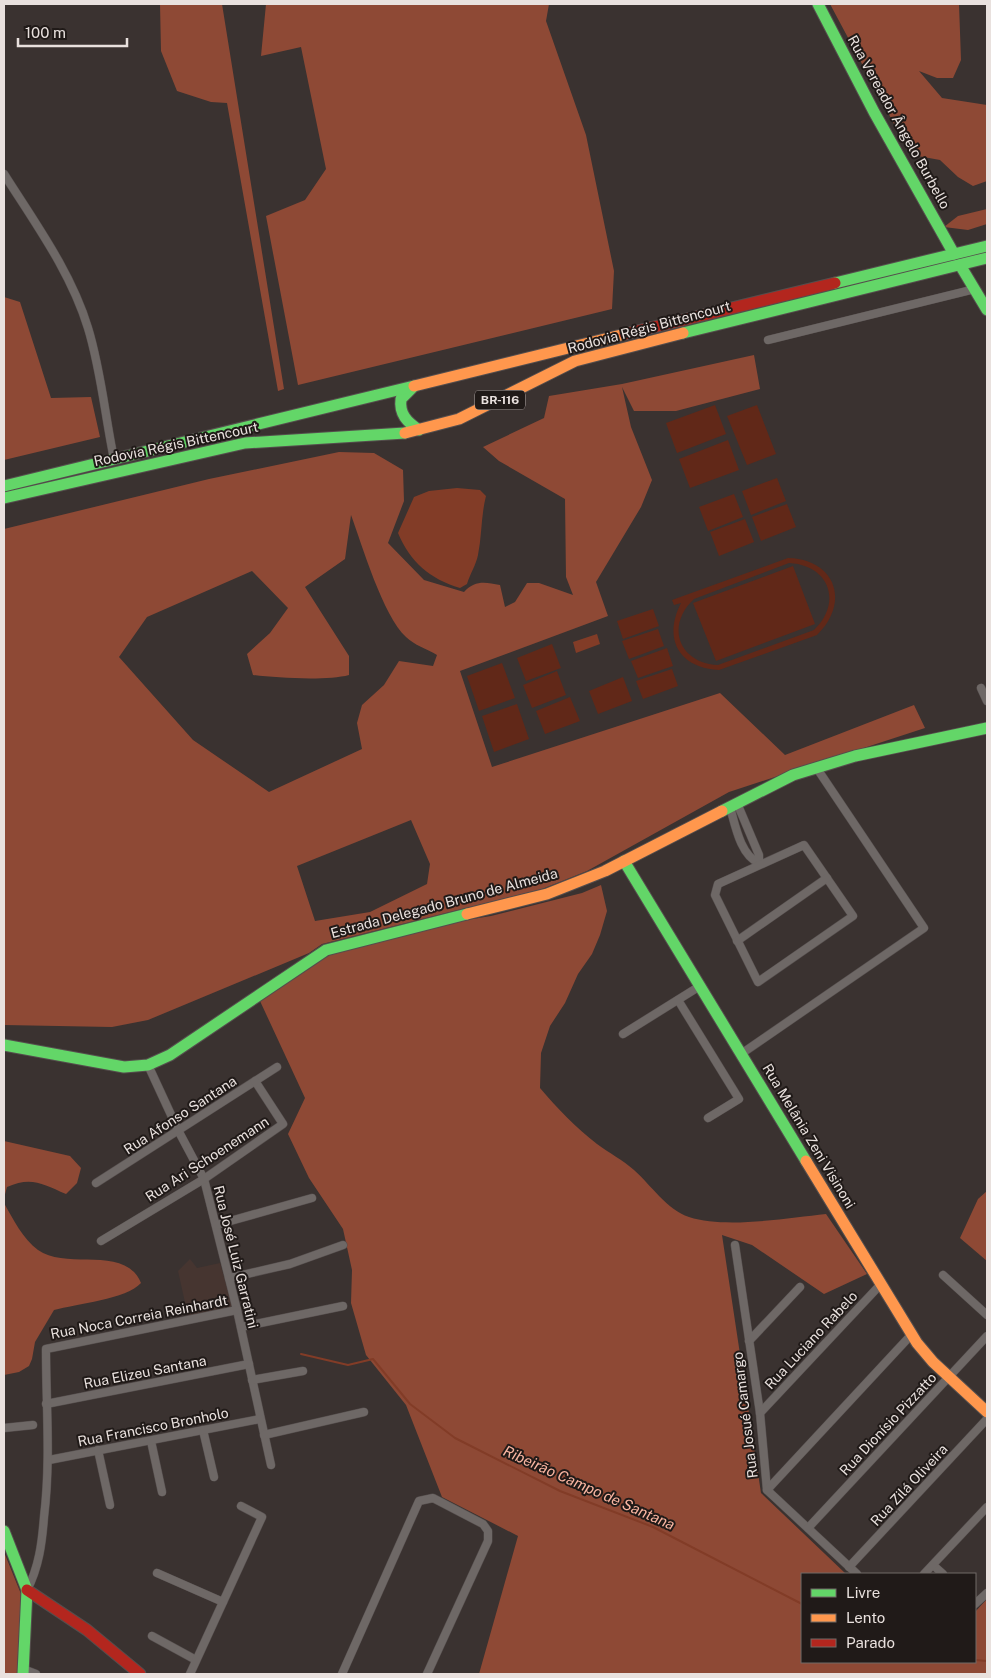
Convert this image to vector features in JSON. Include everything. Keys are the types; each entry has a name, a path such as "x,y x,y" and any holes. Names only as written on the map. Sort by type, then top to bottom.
{"main road":[{"name":"Rua Vereador Ângelo Burbello","path":"818,4 874,112 954,254"},
{"name":"Rodovia Régis Bittencourt","path":"4,486 987,246"},
{"name":"Rodovia Régis Bittencourt","path":"4,498 245,442 276,439 354,439 419,430 478,411 558,368 589,356 987,258"},
{"path":"960,265 987,310"},
{"path":"413,387 401,399 401,413 404,419 419,430"},
{"name":"Estrada Delegado Bruno de Almeida","path":"4,1045 124,1067 148,1065 170,1055 326,950 547,894 586,879 793,775 816,767 864,754 987,728"},
{"name":"Rua Melânia Zeni Visinoni","path":"624,861 912,1334 928,1356 987,1412"},
{"path":"4,1531 27,1590 23,1672"},
{"path":"27,1590 87,1630 140,1674"}],"street":[{"path":"4,174 57,260 85,317 91,338 114,459"},
{"path":"768,340 975,289"},
{"path":"980,688 987,701"},
{"path":"741,1054 924,928 816,767"},
{"path":"734,805 759,855 759,864"},
{"path":"734,805 740,838 752,861 759,864"},
{"path":"804,845 827,878 853,916 758,982 715,895 715,889 718,884 804,845"},
{"path":"737,941 827,878"},
{"path":"623,1034 700,986"},
{"path":"678,1000 739,1099 708,1118"},
{"name":"Rua José Luiz Garratini","path":"148,1065 179,1132 204,1179 241,1327 271,1465"},
{"name":"Rua Afonso Santana","path":"96,1183 179,1132 277,1067"},
{"name":"Rua Ari Schoenemann","path":"101,1242 204,1179 283,1124 255,1081"},
{"path":"216,1224 312,1198"},
{"path":"229,1278 290,1264 343,1244"},
{"name":"Rua Josué Camargo","path":"735,1245 760,1413 766,1490 856,1573"},
{"path":"943,1275 987,1316"},
{"name":"Rua Luciano Rabelo","path":"760,1413 881,1284"},
{"path":"749,1341 800,1287"},
{"path":"241,1327 344,1306"},
{"name":"Rua Noca Correia Reinhardt","path":"46,1404 46,1349 237,1310"},
{"path":"766,1490 912,1334"},
{"name":"Rua Dionísio Pizzatto","path":"808,1528 987,1336"},
{"name":"Rua Elizeu Santana","path":"46,1404 249,1364"},
{"path":"252,1380 304,1372"},
{"path":"27,1590 34,1576 41,1550 49,1460 46,1404"},
{"path":"264,1435 364,1412"},
{"name":"Rua Francisco Bronholo","path":"49,1460 260,1419"},
{"name":"Rua Zilá Oliveira","path":"849,1567 987,1419"},
{"path":"4,1428 33,1425"},
{"path":"203,1430 214,1477"},
{"path":"151,1441 162,1492"},
{"path":"98,1450 110,1505"},
{"path":"342,1674 418,1501 433,1498 483,1524 488,1531 488,1541 427,1674"},
{"path":"190,1674 262,1517 241,1506"},
{"path":"925,1573 987,1507"},
{"path":"933,1565 942,1573"},
{"path":"157,1572 223,1602"},
{"path":"976,1603 987,1593"},
{"path":"152,1636 196,1660"},
{"path":"23,1672 36,1674"}],"shaded area":[{"path":"160,4 222,4 284,389 278,391 227,103 211,102 177,91 161,51"},
{"path":"266,4 549,4 546,21 586,135 614,271 612,309 298,385 266,216 305,200 326,169 301,47 261,56"},
{"path":"830,4 959,4 961,60 953,78 937,78 919,71 942,98 987,105 987,181 973,186 958,177 940,160 918,156 908,150"},
{"path":"987,209 987,224 968,230 944,227 958,216"},
{"path":"4,297 20,302 51,398 91,397 100,437 4,460"},
{"path":"754,355 760,389 676,411 634,411 622,387 631,427 652,480 641,507 596,582 608,616 460,671 492,767 720,693 785,755 914,705 925,728 729,792 587,871 542,889 322,944 309,953 148,1020 112,1027 4,1025 4,529 209,479 339,452 374,453 403,470 404,501 388,543 424,580 464,592 472,585 480,583 500,585 505,607 515,602 527,583 539,583 573,595 566,577 565,499 499,461 483,447 544,418 549,396 622,384","holes":["351,515 381,597 397,627 409,640 437,655 433,666 399,661 384,685 362,705 357,723 362,749 269,792 193,740 119,657 147,617 252,571 288,608 270,633 247,654 253,675 288,678 340,677 349,675 349,656 305,587 345,559","411,820 430,864 427,884 370,912 315,921 297,866"]},
{"path":"715,405 726,434 677,453 666,423"},
{"path":"757,405 776,454 747,465 727,416"},
{"path":"728,440 739,470 690,488 679,459"},
{"path":"777,478 786,501 751,515 742,491"},
{"path":"457,488 480,490 486,496 477,559 467,584 460,588 439,580 422,568 409,553 398,533 414,497 429,491"},
{"path":"734,494 743,517 708,531 699,507"},
{"path":"787,504 796,527 761,541 752,517"},
{"path":"745,519 754,542 719,556 710,532"},
{"path":"788,558 804,560 817,566 827,574 833,584 835,596 833,609 827,622 817,635 719,670 693,664 678,649 674,639 674,628 681,603 674,605 672,600","holes":["789,563 803,565 814,570 822,578 827,587 829,597 828,608 823,619 814,630 718,665 705,663 694,658 686,650 680,641 680,620 694,599"]},
{"path":"793,566 815,624 716,661 693,603"},
{"path":"653,609 659,626 623,639 617,621"},
{"path":"658,629 664,646 629,659 622,641"},
{"path":"597,634 600,644 576,653 573,642"},
{"path":"552,644 561,668 526,681 517,658"},
{"path":"667,648 673,666 638,678 631,661"},
{"path":"502,663 515,698 479,711 467,676"},
{"path":"672,669 678,686 643,699 636,681"},
{"path":"557,671 566,695 532,708 523,685"},
{"path":"623,677 632,701 598,714 589,691"},
{"path":"570,697 580,721 545,734 536,711"},
{"path":"517,704 529,739 494,752 482,716"},
{"path":"601,885 607,911 592,954 578,974 565,1003 550,1026 541,1053 540,1088 582,1131 597,1144 630,1166 666,1203 681,1214 704,1220 738,1222 826,1214 867,1274 824,1294 752,1245 722,1235 761,1493 845,1573 801,1573 801,1663 976,1663 976,1611 987,1599 987,1674 479,1674 518,1536 442,1497 406,1405 366,1355 351,1303 352,1270 343,1229 309,1178 288,1134 305,1098 260,1001 329,952 436,925 491,916 582,893"},
{"path":"4,1141 70,1156 81,1168 77,1183 66,1194 37,1183 23,1182 7,1187 4,1198"},
{"path":"987,1191 987,1261 960,1238 978,1199"},
{"path":"4,1203 23,1235 38,1250 50,1256 64,1259 109,1261 122,1264 133,1271 141,1283 134,1289 113,1297 54,1310 35,1342 29,1366 19,1372 4,1375"},
{"path":"190,1259 197,1268 220,1263 232,1305 230,1307 188,1316 178,1271"},
{"path":"4,1552 21,1594 17,1674 4,1674"}],"waterway":[{"name":"Ribeirão Campo de Santana","path":"301,1354 348,1365 373,1359 410,1404 455,1438 560,1491 653,1527 801,1603"},
{"name":"Ribeirão Campo de Santana","path":"976,1660 987,1661"}],"traffic: fast":[{"path":"818,4 874,112 954,254"},
{"path":"835,283 987,246"},
{"path":"683,333 987,258"},
{"path":"960,265 987,310"},
{"path":"4,486 414,386"},
{"path":"413,387 401,399 401,409 408,421 419,430"},
{"path":"4,498 245,443 405,433"},
{"path":"722,811 793,775 855,756 987,728"},
{"path":"624,861 806,1161"},
{"path":"4,1045 124,1067 148,1065 170,1055 326,950 467,914"},
{"path":"4,1531 27,1590 23,1674"}],"traffic: slow":[{"path":"405,433 459,419 575,361 683,333"},
{"path":"414,386 625,334"},
{"path":"467,914 547,894 605,871 722,811"},
{"path":"806,1161 917,1343 933,1362 987,1412"}],"traffic: jam":[{"path":"625,334 835,283"},
{"path":"27,1590 87,1630 140,1674"}]}
